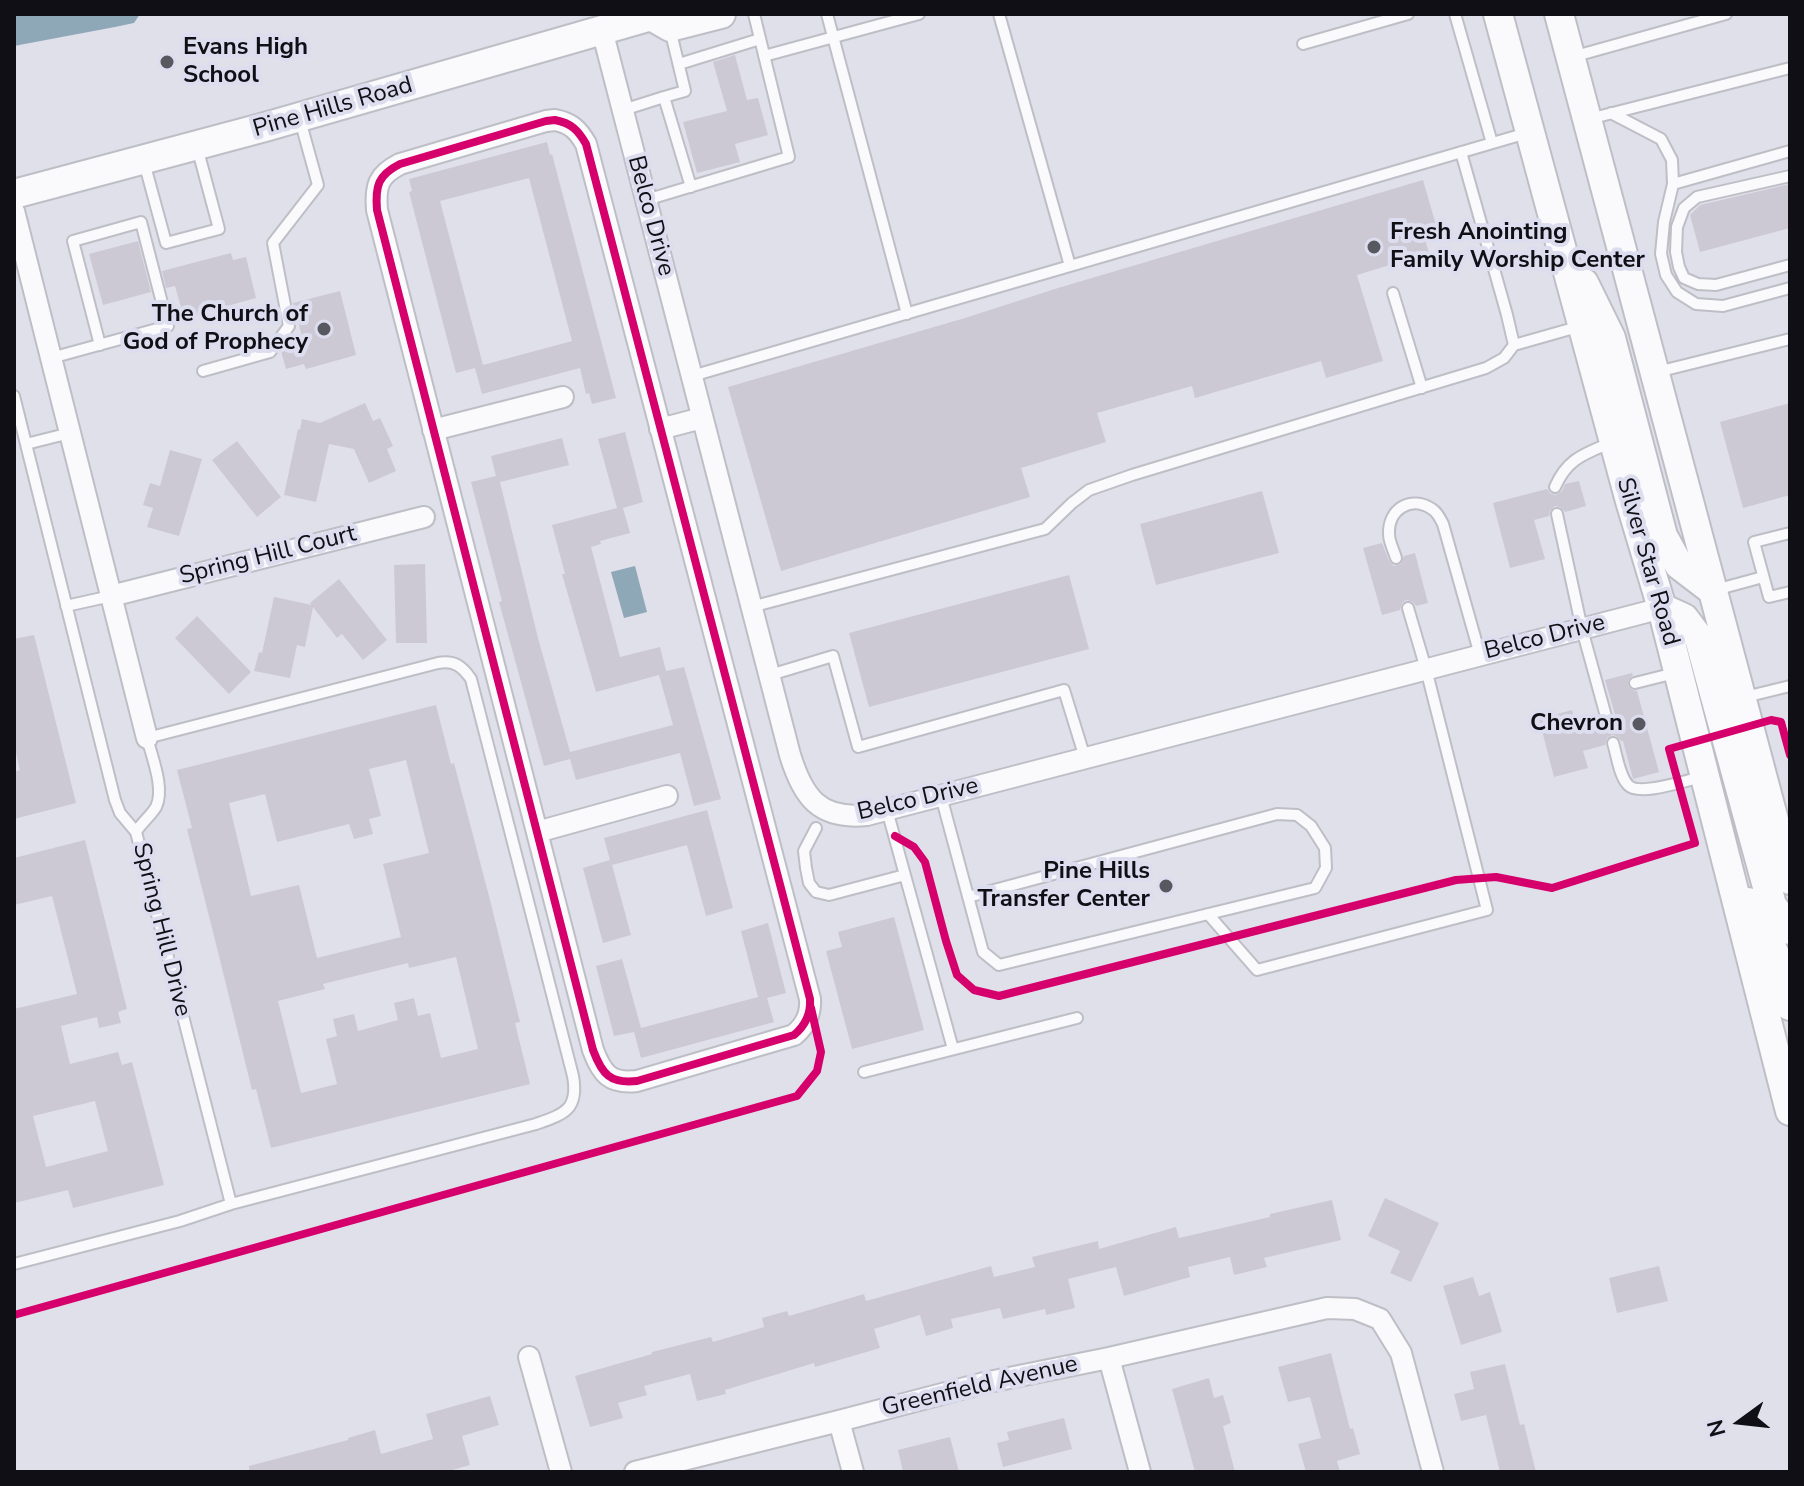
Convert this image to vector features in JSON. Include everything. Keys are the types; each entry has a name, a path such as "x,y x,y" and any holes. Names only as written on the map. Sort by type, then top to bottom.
{"main road":[{"name":"Pine Hills Road","path":"14,194 299,118 601,26 721,14"},
{"name":"Silver Star Road","path":"1498,14 1677,672 1712,710 1790,880"},
{"name":"Silver Star Road","path":"1559,14 1571,58 1599,116 1655,372 1713,591 1712,710 1704,777 1790,1111"},
{"path":"1554,221 1611,338 1663,536 1679,565 1713,591"},
{"path":"1662,608 1684,618 1699,638 1712,710 1772,905 1790,930"},
{"path":"1725,859 1779,962 1790,1006"}],"street":[{"name":"Belco Drive","path":"601,26 795,772 812,801 823,809 851,817 887,810 1662,608"},
{"path":"546,121 565,122 574,127 586,144 660,429 811,1008 801,1029 784,1040 637,1081 615,1081 606,1074 593,1050 433,430 377,210 377,187 382,176 400,164 546,121"},
{"path":"14,211 147,738"},
{"path":"433,430 563,397"},
{"path":"660,429 702,418"},
{"name":"Spring Hill Court","path":"111,596 424,517"},
{"path":"537,832 667,796"},
{"name":"Greenfield Avenue","path":"635,1472 984,1383 1327,1308 1355,1309 1380,1319 1401,1353 1433,1472"},
{"path":"529,1357 561,1472"},
{"path":"1109,1358 1140,1472"},
{"path":"839,1421 853,1472"}],"lane":[{"path":"646,200 789,157 754,14"},
{"path":"827,14 907,314"},
{"path":"764,56 919,14"},
{"path":"999,14 1070,266"},
{"path":"1303,44 1408,14"},
{"path":"1455,14 1492,143"},
{"path":"1571,58 1726,14"},
{"path":"623,110 685,91 679,64 657,19"},
{"path":"679,64 760,39"},
{"path":"1599,116 1790,68"},
{"path":"664,97 691,187"},
{"path":"1599,116 1661,139 1672,160 1673,184 1664,222 1661,254 1666,275 1677,292 1696,304 1723,306 1790,288"},
{"path":"203,371 270,352 289,326 273,243 318,185 299,118"},
{"path":"692,376 1530,132"},
{"path":"144,160 166,243 219,229 197,145"},
{"path":"1673,184 1790,151"},
{"path":"1461,152 1514,345"},
{"path":"1790,176 1697,197 1684,208 1677,227 1676,252 1684,278 1698,284 1716,285 1790,265"},
{"path":"51,358 100,345 168,326 141,222 73,241 100,345"},
{"path":"1393,293 1422,388"},
{"path":"751,607 1045,529 1089,490 1486,368 1504,358 1514,345 1583,326"},
{"path":"1655,372 1790,339"},
{"name":"Spring Hill Drive","path":"14,396 115,800 120,813 136,832 231,1204"},
{"path":"26,444 70,433"},
{"path":"1555,487 1562,472 1573,461 1614,441"},
{"path":"1396,558 1389,533 1393,515 1407,503 1419,503 1435,510 1443,524 1480,655"},
{"path":"1557,514 1582,629 1604,692 1607,720"},
{"path":"1790,533 1754,542 1769,597 1790,592"},
{"path":"1713,591 1763,577"},
{"path":"66,606 111,596"},
{"path":"1208,914 1257,970 1487,910 1408,608"},
{"path":"770,675 833,656 858,747 1064,690 1085,758"},
{"path":"14,1264 536,1124 569,1109 574,1101 575,1089 474,687 457,664 438,663 147,738 160,789 159,798 155,809 136,832"},
{"path":"1635,683 1677,672"},
{"path":"1712,710 1790,686"},
{"path":"1613,743 1626,784 1634,790 1704,777"},
{"path":"941,796 968,897 983,952 999,965 1315,888 1326,868 1325,848 1311,826 1297,815 1277,814 968,897"},
{"path":"887,810 953,1049"},
{"path":"816,828 804,851 809,883 816,892 829,895 905,875"},
{"path":"864,1072 1077,1018"}],"water":[{"path":"14,14 140,14 134,23 14,46"},
{"path":"635,566 647,612 624,618 611,572"}],"building":[{"path":"735,55 747,100 758,98 768,135 735,144 740,162 697,173 683,122 727,111 713,62"},
{"path":"547,142 616,398 592,404 589,393 586,394 580,368 482,394 475,368 456,373 409,192 412,191 409,179","holes":["529,178 572,341 483,365 440,201"]},
{"path":"1423,180 1438,232 1424,236 1429,253 1357,275 1383,361 1326,378 1321,361 1195,398 1192,386 1097,413 1106,442 1021,468 1030,497 781,571 728,387"},
{"path":"1790,184 1790,228 1700,252 1690,215 1700,205"},
{"path":"138,241 151,292 103,305 89,254"},
{"path":"231,253 233,260 246,257 256,298 184,318 175,286 166,288 162,271"},
{"name":"The Church of God of Prophecy","path":"340,291 356,355 306,369 304,364 286,369 281,351 285,345 303,340 293,303"},
{"path":"365,403 373,421 380,418 393,446 387,449 396,471 369,483 354,449 329,444 316,502 284,495 302,419 320,423"},
{"path":"1790,403 1790,495 1743,508 1720,422"},
{"path":"625,432 643,502 623,508 630,533 600,541 601,544 591,547 620,657 660,647 666,671 684,667 721,799 694,806 680,753 576,780 570,759 544,766 499,602 502,601 471,482 496,476 491,456 562,438 569,465 500,482 570,752 673,725 659,675 596,692 562,574 565,574 552,525 617,508 598,439"},
{"path":"237,441 281,497 257,517 212,460"},
{"path":"170,450 202,459 179,536 147,527 153,508 143,505 150,483 160,486"},
{"path":"1579,481 1586,506 1565,512 1555,506 1549,516 1534,520 1545,559 1510,568 1493,503 1547,489 1556,495 1565,484"},
{"path":"1262,491 1279,553 1156,585 1140,524"},
{"path":"1382,543 1394,566 1401,564 1404,556 1415,553 1428,603 1416,606 1406,600 1400,610 1382,615 1363,548"},
{"path":"425,564 427,643 396,643 394,565"},
{"path":"1069,575 1089,649 869,707 849,633"},
{"path":"339,579 387,640 363,660 342,634 337,638 313,607 305,647 297,645 290,678 254,671 259,652 262,653 274,597 312,605 310,603"},
{"path":"197,616 251,672 229,694 175,638"},
{"path":"34,635 76,803 14,819 14,772 20,770 14,744 14,639"},
{"path":"1632,673 1628,686 1637,691 1659,772 1633,779 1623,741 1612,735 1605,745 1583,751 1588,768 1554,777 1539,719 1572,710 1577,728 1599,722 1604,727 1610,727 1616,718 1605,680"},
{"path":"436,705 490,900 520,1022 515,1023 530,1084 271,1148 256,1089 252,1090 187,829 192,828 177,770","holes":["406,760 429,853 383,864 401,937 317,958 299,885 251,896 229,803 265,794 277,842 349,824 354,839 373,834 369,819 381,816 369,769","456,957 478,1049 441,1058 430,1013 418,1016 414,998 394,1003 398,1020 358,1031 354,1014 333,1019 337,1036 326,1039 337,1084 301,1093 278,1001 325,989 323,984 408,963 409,968"]},
{"path":"707,810 733,908 706,916 687,845 612,865 631,935 603,943 583,868 610,860 604,838"},
{"path":"85,840 127,1009 118,1012 121,1023 99,1028 97,1017 61,1026 70,1064 118,1052 122,1065 132,1062 164,1185 73,1208 68,1190 14,1203 14,1009 77,994 52,896 14,905 14,858","holes":["95,1101 108,1151 46,1167 33,1116"]},
{"path":"894,917 924,1030 852,1049 826,951 842,947 838,932"},
{"path":"768,923 786,993 767,998 774,1022 641,1058 634,1032 614,1036 596,966 622,959 641,1028 758,997 741,931"},
{"path":"1385,1198 1439,1223 1411,1282 1390,1273 1400,1251 1368,1236"},
{"path":"1332,1200 1341,1240 1264,1258 1267,1267 1234,1275 1230,1257 1188,1267 1190,1277 1124,1296 1116,1267 1068,1279 1075,1308 1046,1315 1045,1309 1003,1319 1000,1308 951,1319 953,1328 926,1336 920,1315 874,1329 880,1348 815,1367 814,1363 725,1390 726,1394 697,1401 690,1374 644,1386 647,1395 618,1403 623,1418 590,1427 575,1376 652,1352 711,1337 713,1342 764,1327 762,1318 787,1311 789,1316 864,1294 866,1301 991,1266 994,1277 1035,1267 1032,1257 1098,1241 1099,1249 1176,1227 1179,1238"},
{"path":"1659,1266 1668,1301 1617,1313 1609,1278"},
{"path":"1473,1277 1479,1296 1490,1292 1502,1332 1461,1345 1443,1286"},
{"path":"1331,1353 1350,1429 1353,1428 1360,1454 1337,1461 1340,1472 1306,1472 1298,1444 1321,1438 1310,1397 1288,1402 1278,1367"},
{"path":"1505,1364 1520,1425 1524,1424 1536,1472 1500,1472 1486,1415 1461,1421 1454,1394 1474,1389 1470,1372"},
{"path":"1209,1378 1214,1398 1223,1395 1231,1423 1223,1426 1235,1472 1195,1472 1172,1389"},
{"path":"490,1396 499,1425 462,1436 470,1465 445,1472 249,1472 249,1466 375,1430 381,1454 433,1439 426,1414"},
{"path":"1064,1418 1072,1449 1003,1467 997,1443 1009,1440 1007,1432"},
{"path":"950,1437 959,1472 903,1472 898,1450"}],"cycle path":[{"path":"555,120 574,128 586,144 810,999 807,1019 794,1035 628,1082 608,1076 593,1050 377,210 380,182 387,172 400,164 555,120"},
{"path":"895,836 914,847 925,862 957,975 974,990 999,996 1456,880 1496,877 1552,888 1695,843 1669,749 1771,720 1781,722 1790,755"},
{"path":"14,1315 797,1096 817,1071 821,1052 811,1008"}],"place":[{"name":"Evans High School","path":"167,62"},
{"name":"Fresh Anointing Family Worship Center","path":"1374,247"},
{"name":"The Church of God of Prophecy","path":"324,329"},
{"name":"Chevron","path":"1639,724"},
{"name":"Pine Hills Transfer Center","path":"1166,886"}]}
